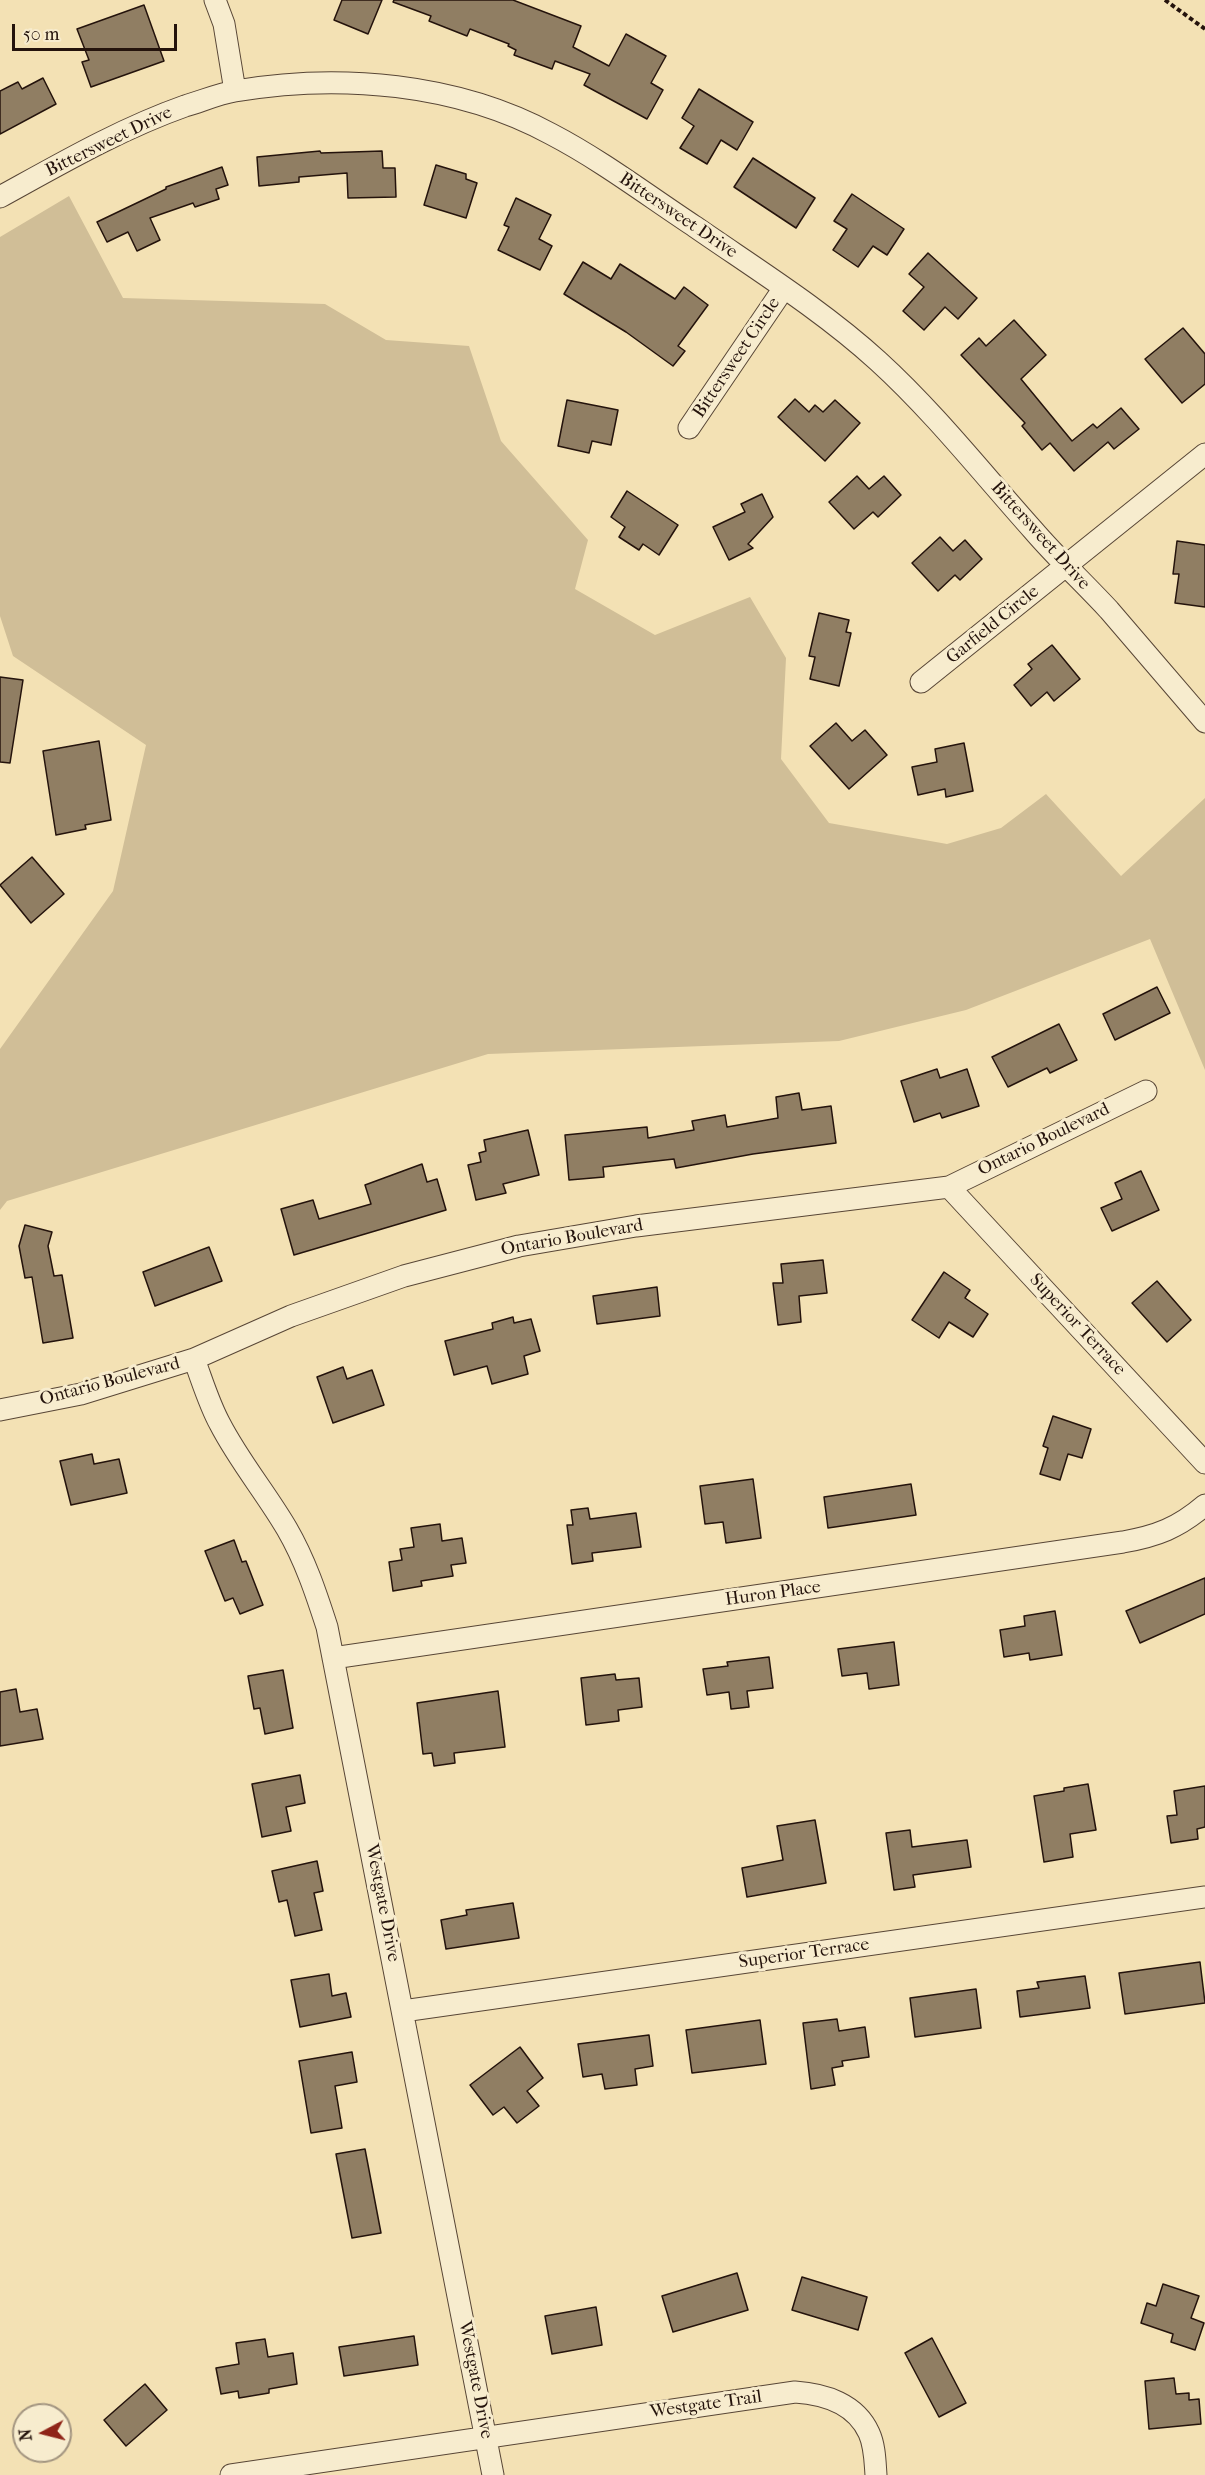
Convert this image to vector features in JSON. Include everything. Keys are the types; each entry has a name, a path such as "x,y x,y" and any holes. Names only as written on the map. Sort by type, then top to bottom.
{"street":[{"path":"215,0 224,24 235,91"},
{"name":"Bittersweet Drive","path":"0,197 91,147 154,117 235,91 285,85 353,83 421,90 486,106 550,133 588,156 823,315 878,361 928,411 1065,567 1106,607 1205,722"},
{"name":"Bittersweet Circle","path":"689,428 784,288"},
{"name":"Garfield Circle","path":"921,682 1205,454"},
{"name":"Ontario Boulevard","path":"0,1410 81,1394 194,1359 291,1316 404,1276 519,1246 636,1226 949,1186 1146,1091"},
{"name":"Superior Terrace","path":"949,1186 1205,1463"},
{"name":"Westgate Drive","path":"194,1359 218,1421 236,1454 260,1485 288,1530 311,1577 327,1627 494,2475"},
{"name":"Huron Place","path":"333,1658 1152,1537 1179,1526 1205,1505"},
{"name":"Superior Terrace","path":"403,2011 1205,1897"},
{"name":"Westgate Trail","path":"231,2475 795,2392 816,2394 838,2401 855,2415 869,2433 876,2475"}],"path":[{"path":"1165,0 1205,29"}],"shaded area":[{"path":"69,196 123,298 325,304 386,340 469,346 501,441 588,540 575,589 655,635 750,597 786,658 781,759 829,823 947,844 1001,828 1046,794 1121,876 1205,798 1205,1070 1150,939 966,1010 839,1041 488,1054 7,1201 0,1210 0,1049 113,891 146,745 13,656 0,616 0,237"}],"building":[{"path":"342,0 382,0 368,34 334,20"},
{"path":"394,0 513,0 581,26 573,47 609,66 626,34 666,56 651,83 663,90 647,119 584,85 590,74 555,61 552,69 514,55 516,50 508,46 509,44 470,29 467,36 429,21 431,16 393,2"},
{"path":"144,5 164,61 91,87 82,62 89,60 77,29"},
{"path":"43,78 56,104 0,134 0,91 18,82 22,89"},
{"path":"699,89 753,122 737,150 721,140 707,164 680,148 694,126 682,118"},
{"path":"320,151 321,153 382,151 383,168 395,168 396,197 348,198 347,173 299,177 299,182 259,186 257,157"},
{"path":"753,158 815,198 796,228 734,187"},
{"path":"436,165 466,174 466,179 477,183 466,218 424,205"},
{"path":"222,167 228,185 216,189 219,199 195,207 193,203 150,218 160,240 137,251 128,232 107,242 97,222 166,187"},
{"path":"852,194 904,229 887,255 873,246 858,267 833,250 847,229 834,221"},
{"path":"516,198 551,215 539,239 552,246 540,270 498,250 509,227 504,225"},
{"path":"928,253 977,298 958,319 945,307 924,330 903,311 924,287 909,274"},
{"path":"583,262 611,279 620,264 675,299 684,287 708,305 678,346 685,351 673,366 626,332 564,294"},
{"path":"1014,320 1046,355 1021,379 1072,441 1093,424 1097,428 1121,408 1139,429 1114,449 1108,442 1074,471 1050,443 1042,450 1022,426 1025,423 961,355 979,338 986,346"},
{"path":"1183,328 1205,354 1205,384 1182,403 1145,359"},
{"path":"795,399 809,412 815,405 823,412 835,400 860,423 825,461 778,417"},
{"path":"567,400 618,410 611,445 592,441 589,453 558,446"},
{"path":"857,476 869,489 884,476 901,495 878,517 873,512 854,529 829,502"},
{"path":"627,491 678,525 659,555 643,544 639,550 619,537 625,527 611,517"},
{"path":"762,494 773,517 748,544 753,548 729,560 713,527 745,512 741,504"},
{"path":"940,537 953,551 965,540 982,559 960,580 955,575 938,591 912,563"},
{"path":"1177,541 1205,545 1205,607 1175,603 1179,574 1173,574"},
{"path":"819,613 849,620 846,632 851,633 839,686 810,679 815,657 809,656"},
{"path":"1052,645 1080,679 1054,701 1047,692 1031,706 1014,685 1032,669 1028,664"},
{"path":"0,677 23,680 10,763 0,762"},
{"path":"836,723 852,741 865,730 887,755 849,789 810,746"},
{"path":"99,741 111,820 85,825 86,829 56,835 43,751"},
{"path":"964,743 973,791 946,797 945,789 918,795 912,767 937,762 935,749"},
{"path":"32,857 64,894 31,923 0,885"},
{"path":"1157,987 1170,1013 1115,1040 1103,1014"},
{"path":"1059,1024 1077,1060 1050,1073 1047,1068 1008,1087 992,1057"},
{"path":"937,1069 940,1078 967,1069 979,1106 942,1118 940,1113 914,1122 901,1081"},
{"path":"799,1093 802,1110 831,1106 836,1143 753,1154 676,1168 674,1159 603,1167 604,1177 569,1180 565,1135 647,1127 648,1138 694,1130 692,1121 725,1115 727,1127 778,1118 776,1097"},
{"path":"528,1130 539,1175 503,1184 506,1193 476,1200 468,1165 481,1162 479,1153 486,1151 484,1140"},
{"path":"422,1164 427,1182 437,1179 446,1210 294,1255 281,1209 313,1200 319,1219 371,1204 365,1185"},
{"path":"1141,1171 1159,1210 1112,1231 1101,1208 1122,1199 1115,1183"},
{"path":"25,1225 52,1232 48,1246 54,1276 62,1275 73,1338 43,1343 32,1277 25,1278 19,1246"},
{"path":"209,1247 222,1281 155,1306 143,1272"},
{"path":"823,1260 827,1293 799,1296 801,1322 778,1325 773,1283 783,1283 781,1264"},
{"path":"944,1272 970,1290 965,1298 988,1314 973,1337 949,1322 939,1338 912,1320"},
{"path":"1157,1281 1191,1320 1167,1342 1132,1303"},
{"path":"657,1287 660,1316 597,1324 593,1296"},
{"path":"513,1317 514,1323 531,1319 540,1351 524,1356 528,1374 492,1384 487,1366 454,1375 445,1341 493,1329 492,1323"},
{"path":"343,1367 347,1379 372,1370 384,1405 333,1423 317,1377"},
{"path":"1053,1416 1091,1429 1082,1458 1068,1454 1060,1480 1040,1474 1048,1448 1043,1446"},
{"path":"92,1454 94,1464 119,1459 127,1493 71,1505 60,1461"},
{"path":"753,1479 761,1538 726,1543 723,1522 705,1524 700,1486"},
{"path":"911,1484 916,1515 828,1528 824,1497"},
{"path":"588,1508 590,1519 636,1513 641,1547 592,1553 593,1561 572,1564 567,1525 573,1525 571,1510"},
{"path":"440,1524 442,1541 462,1538 466,1563 451,1565 453,1576 421,1581 422,1586 393,1591 389,1562 402,1560 400,1549 414,1547 411,1528"},
{"path":"234,1540 242,1562 246,1561 263,1605 240,1614 233,1598 225,1601 205,1551"},
{"path":"1205,1578 1205,1614 1140,1643 1126,1611"},
{"path":"1055,1611 1062,1655 1030,1660 1029,1653 1004,1657 1000,1630 1025,1626 1024,1616"},
{"path":"894,1642 899,1685 869,1689 867,1673 842,1676 838,1649"},
{"path":"769,1657 773,1688 747,1691 749,1707 731,1709 729,1692 707,1695 703,1669 728,1666 727,1662"},
{"path":"283,1670 293,1728 265,1734 260,1708 254,1709 248,1676"},
{"path":"615,1674 616,1680 639,1678 642,1707 618,1710 619,1721 586,1725 581,1678"},
{"path":"16,1689 20,1712 37,1709 43,1739 0,1746 0,1692"},
{"path":"498,1691 505,1747 454,1753 455,1763 434,1766 432,1753 423,1754 417,1703"},
{"path":"300,1775 305,1803 286,1807 291,1831 262,1837 252,1784"},
{"path":"1088,1784 1096,1830 1070,1834 1073,1857 1044,1862 1034,1796"},
{"path":"1205,1786 1205,1827 1197,1829 1198,1839 1171,1843 1167,1816 1177,1815 1174,1791"},
{"path":"815,1820 826,1883 747,1897 742,1868 783,1860 777,1826"},
{"path":"910,1830 912,1847 967,1840 971,1867 913,1875 915,1887 894,1890 886,1833"},
{"path":"317,1861 323,1891 314,1893 322,1930 295,1936 287,1900 279,1902 272,1871"},
{"path":"513,1903 519,1938 446,1949 441,1920 467,1915 466,1910"},
{"path":"1200,1962 1205,2003 1125,2014 1119,1973"},
{"path":"329,1974 332,1996 346,1993 351,2017 300,2027 291,1980"},
{"path":"1085,1976 1090,2008 1020,2017 1017,1991 1039,1988 1037,1982"},
{"path":"976,1989 981,2028 915,2037 910,1998"},
{"path":"837,2019 839,2031 865,2027 869,2057 842,2061 843,2066 832,2068 835,2085 811,2089 803,2023"},
{"path":"760,2020 766,2064 692,2073 686,2030"},
{"path":"649,2035 653,2066 635,2069 637,2085 605,2089 602,2074 583,2077 578,2044"},
{"path":"520,2047 543,2078 527,2091 539,2106 517,2123 504,2107 493,2115 470,2085"},
{"path":"352,2052 357,2082 335,2086 342,2128 311,2133 299,2061"},
{"path":"365,2149 381,2233 352,2238 336,2154"},
{"path":"737,2273 748,2310 673,2332 662,2296"},
{"path":"802,2277 867,2297 858,2330 792,2310"},
{"path":"1163,2284 1199,2296 1191,2318 1204,2323 1195,2350 1171,2342 1173,2334 1141,2323 1147,2303 1156,2306"},
{"path":"596,2307 602,2345 552,2354 545,2316"},
{"path":"414,2336 418,2365 344,2376 339,2347"},
{"path":"932,2338 966,2403 939,2417 905,2353"},
{"path":"265,2339 268,2357 293,2353 297,2384 269,2389 269,2393 239,2398 238,2391 221,2394 216,2368 239,2364 236,2343"},
{"path":"1174,2378 1176,2394 1189,2393 1189,2400 1199,2399 1201,2424 1149,2429 1145,2381"},
{"path":"145,2384 167,2410 126,2446 104,2420"}]}
